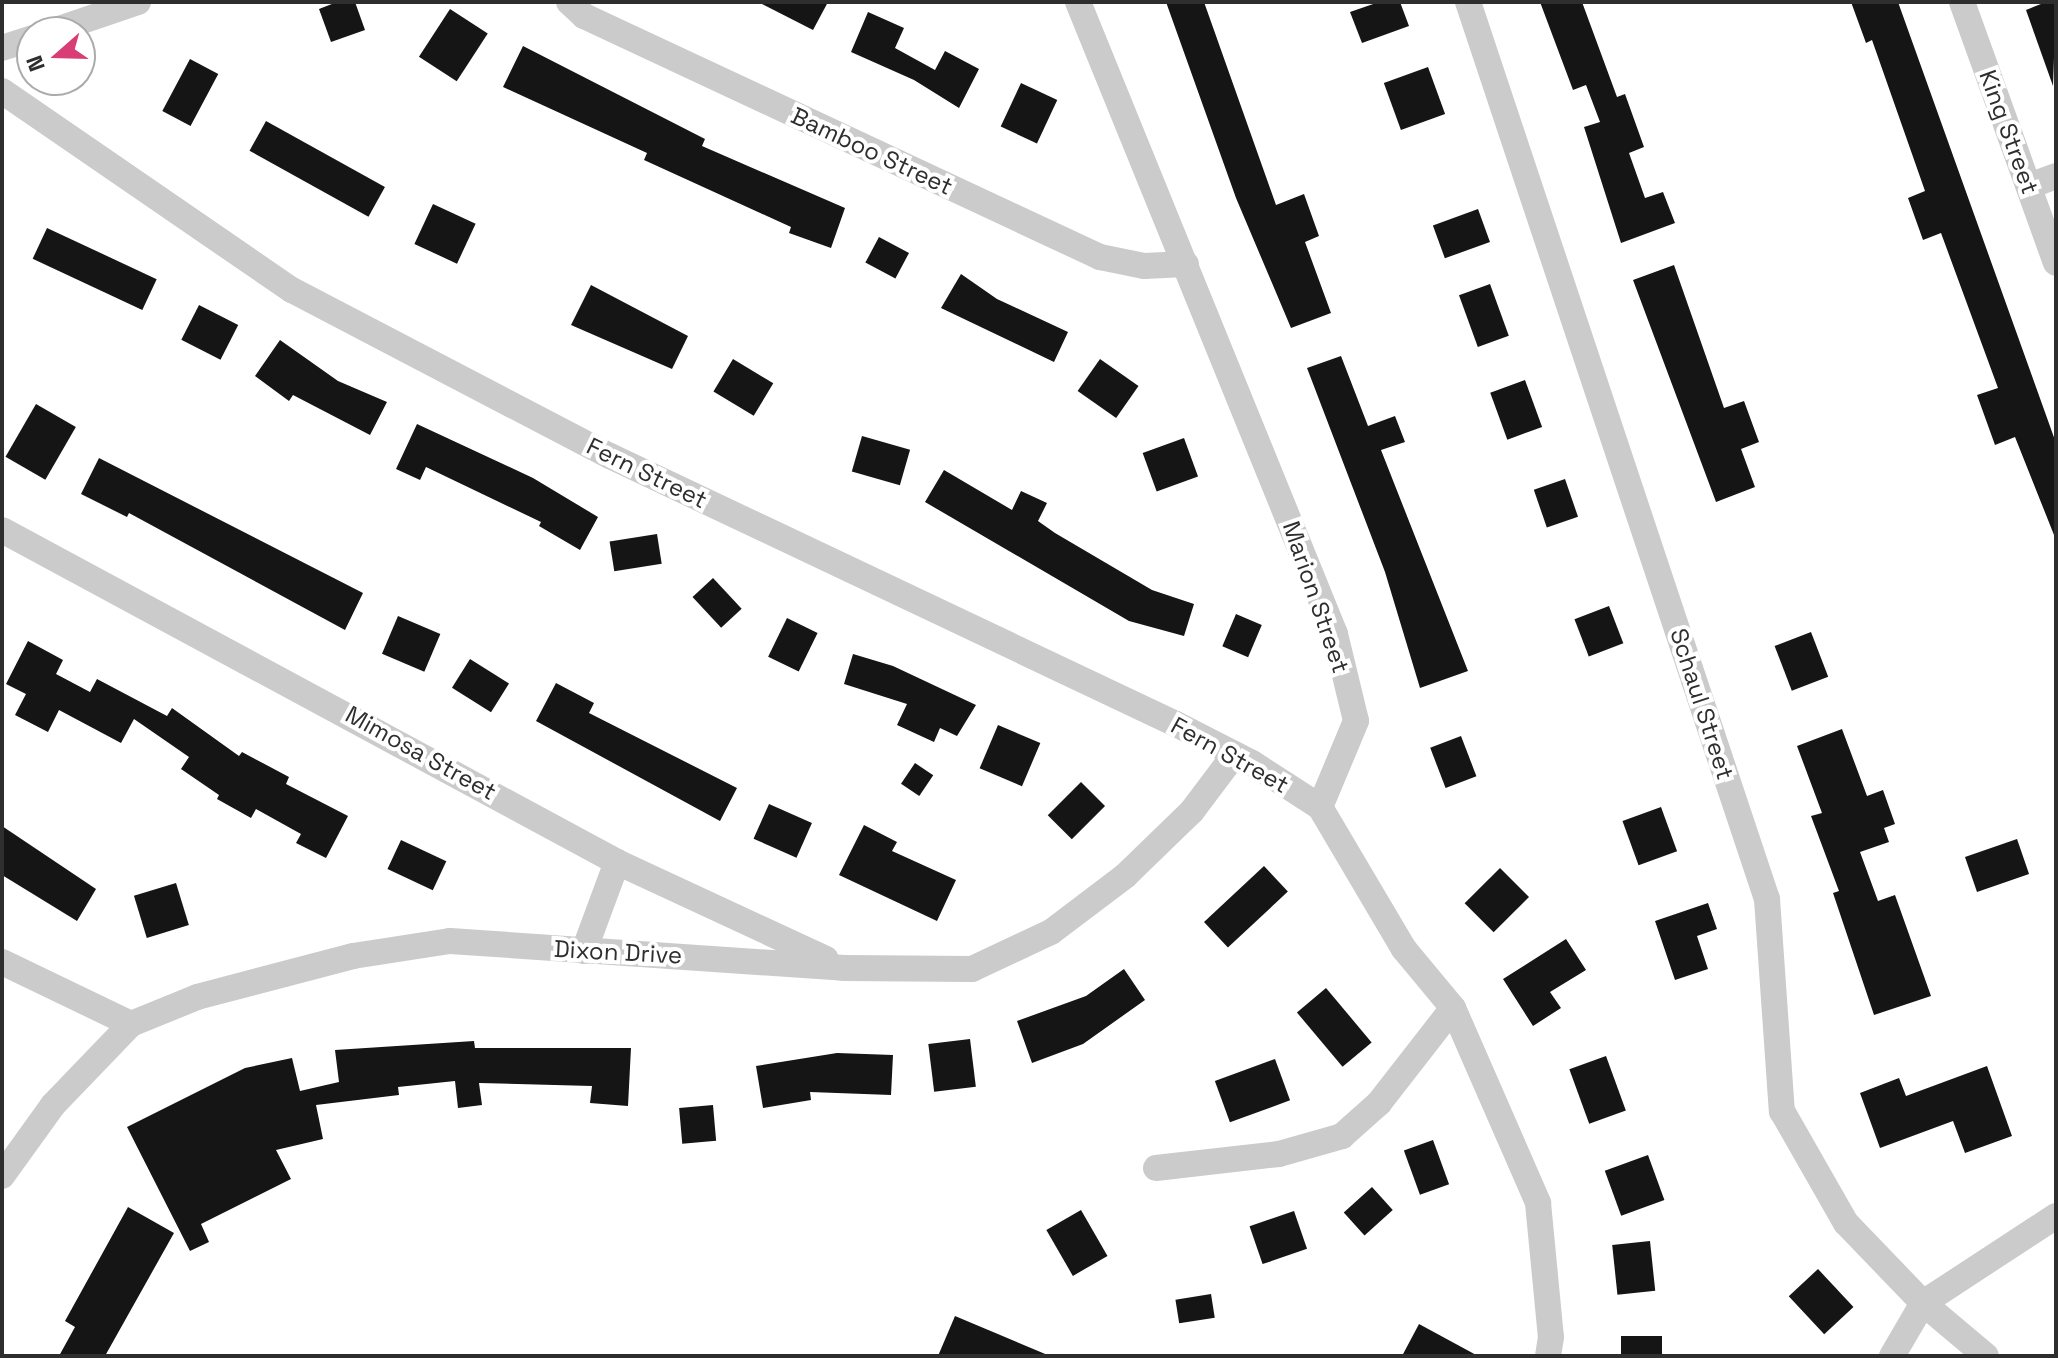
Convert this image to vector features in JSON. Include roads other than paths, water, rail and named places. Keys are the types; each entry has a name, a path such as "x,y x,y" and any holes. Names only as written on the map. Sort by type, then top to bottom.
{"street":[{"path":"96,16 138,2"},
{"name":"Bamboo Street","path":"569,2 584,16 1100,257 1144,266 1186,264"},
{"name":"Marion Street","path":"1078,2 1335,634 1356,721 1320,807"},
{"name":"Schaul Street","path":"1468,2 1767,899 1782,1111 1846,1223 1923,1303 1986,1356"},
{"name":"King Street","path":"1962,2 2056,263"},
{"name":"Fern Street","path":"2,91 292,290 610,456 1235,754 1320,807"},
{"path":"2029,186 2056,176"},
{"name":"Mimosa Street","path":"2,530 410,746 617,862 844,968"},
{"name":"Dixon Drive","path":"2,1176 53,1105 131,1024 197,997 353,956 450,941 844,968 972,969 1051,932 1136,866 1192,811 1235,754"},
{"path":"1320,807 1404,949 1453,1008 1538,1203 1551,1337 1548,1356"},
{"path":"584,951 617,862"},
{"path":"2,962 131,1024"},
{"path":"1156,1168 1279,1154 1342,1136 1379,1103 1453,1008"},
{"path":"1892,1356 1923,1303 2056,1216"}]}
